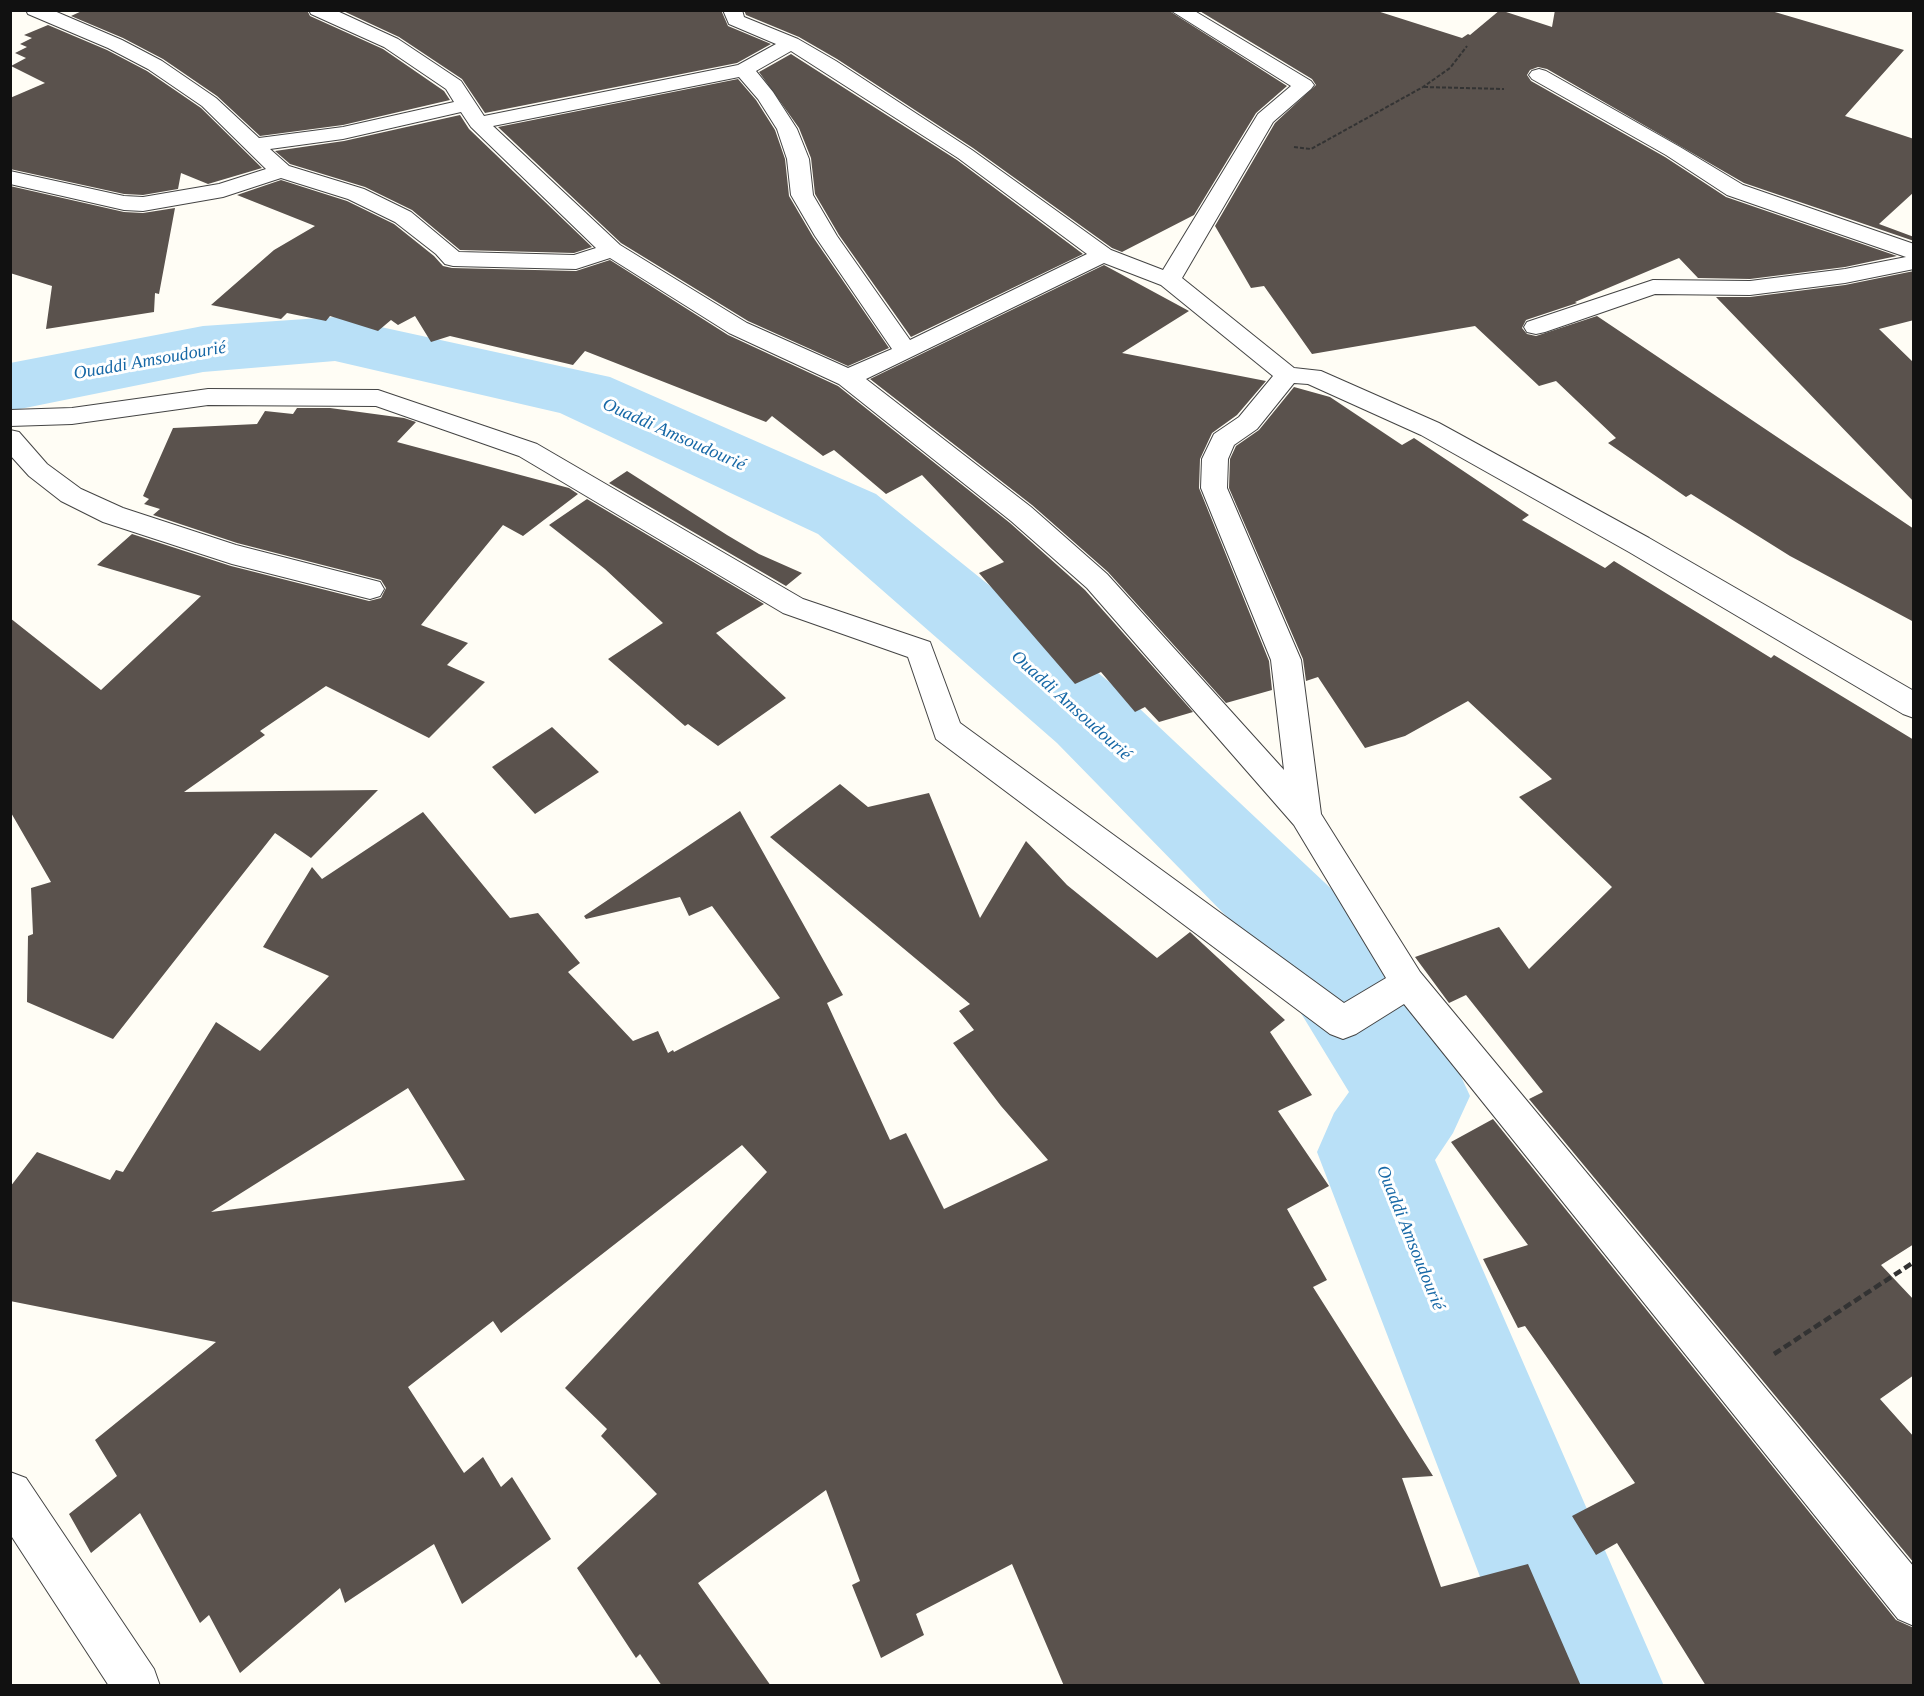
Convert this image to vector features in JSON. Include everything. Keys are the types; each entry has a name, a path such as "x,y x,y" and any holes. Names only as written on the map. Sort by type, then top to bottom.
{"street":[{"path":"35,10 115,44 155,65 209,102 281,171 356,194 403,217 444,249 453,259 576,262 612,250"},
{"path":"318,10 391,44 454,85 472,114 612,250 738,328 849,378 1021,514 1097,581 1305,816 1408,983 1914,1603"},
{"path":"732,10 736,20 791,43 829,65 965,154 1103,255 1169,280 1287,375 1312,377 1430,429 1639,545 1914,705"},
{"path":"1169,280 1265,118 1304,85 1179,10"},
{"path":"255,145 472,114 744,70 791,43"},
{"path":"744,70 766,96 787,129 798,159 802,195 832,245 906,352"},
{"path":"1539,75 1673,150 1735,190 1914,252"},
{"path":"10,177 124,203 143,204 223,190 281,171"},
{"path":"849,378 1103,255"},
{"path":"1536,327 1653,287 1750,288 1845,276 1914,262"},
{"path":"1287,375 1248,423 1223,440 1215,459 1214,488 1286,660 1305,816"},
{"path":"10,418 72,416 208,397 378,398 528,450 793,606 920,650 947,730 1343,1023 1408,983"},
{"path":"10,438 38,470 71,495 113,515 232,554 370,589"},
{"path":"10,1494 137,1686"}],"path":[{"path":"1251,143 1311,149 1423,87 1450,68 1467,46"},
{"path":"1423,87 1520,89 1539,75"},
{"path":"1734,1381 1914,1262"}],"building":[{"path":"84,10 307,10 310,16 383,49 444,91 450,100 343,125 260,136 217,96 163,59 123,38 71,16"},
{"path":"341,10 721,10 728,26 771,44 737,63 485,113 462,79 399,37"},
{"path":"744,10 1168,10 1287,86 1256,113 1194,215 1122,252 1112,248 973,148 837,59 799,37 746,15"},
{"path":"1198,10 1374,10 1462,38 1470,35 1500,10 1552,27 1555,10 1768,10 1904,50 1845,116 1914,139 1914,192 1879,224 1914,237 1914,241 1744,183 1547,69 1538,67 1530,70 1527,75 1531,81 1665,157 1726,197 1897,256 1845,267 1750,279 1698,278 1679,258 1575,302 1577,303 1526,320 1522,328 1527,334 1536,336 1597,316 1914,529 1914,622 1790,556 1691,494 1686,497 1608,443 1616,438 1556,381 1539,386 1475,326 1312,354 1264,286 1251,288 1215,226 1275,123 1316,85 1312,79"},
{"path":"48,25 107,50 147,71 201,108 262,168 208,184 181,173 178,189 143,195 124,194 10,169 10,98 45,83 11,66 26,58 15,53 27,47 20,44 32,38 24,35"},
{"path":"791,54 957,160 1083,254 911,337 839,235 815,194 811,158 799,128 759,72"},
{"path":"738,79 756,100 775,130 785,159 789,196 813,237 889,348 848,366 748,321 621,243 498,127"},
{"path":"460,115 469,129 592,247 574,253 460,250 412,210 365,187 290,164 275,151 344,141"},
{"path":"281,180 347,201 394,224 443,266 576,271 610,260 728,335 838,386 1010,523 1085,590 1193,712 1159,722 1145,707 1135,712 1101,672 1075,684 979,573 1004,562 922,475 886,494 834,450 823,456 772,416 766,422 585,351 573,365 450,336 431,342 415,316 398,325 391,320 378,331 330,316 326,321 287,313 281,319 211,305 274,250 315,226 237,195"},
{"path":"10,186 124,212 143,213 175,208 159,294 155,293 154,312 46,329 52,286 10,273"},
{"path":"1104,265 1189,311 1122,353 1266,381 1237,415 1212,433 1200,459 1199,488 1269,661 1272,690 1226,703 1108,572 1032,505 870,379"},
{"path":"1914,271 1914,320 1879,329 1914,363 1914,502 1716,297 1750,297 1845,285"},
{"path":"1294,387 1330,397 1402,445 1414,438 1529,515 1522,520 1605,568 1614,561 1771,658 1774,655 1914,740 1914,1244 1881,1265 1914,1300 1914,1375 1880,1399 1914,1437 1914,1563 1529,1099 1543,1092 1466,995 1449,1003 1415,957 1499,927 1529,969 1612,887 1519,797 1552,779 1468,701 1405,736 1365,748 1318,677 1306,681 1303,659 1229,488 1230,459 1236,446 1259,430"},
{"path":"297,408 330,408 404,418 416,422 397,442 569,488 578,494 523,536 503,525 421,625 468,643 447,665 485,682 429,738 326,686 260,731 265,735 184,792 378,790 311,858 275,833 113,1039 27,1002 28,936 33,934 31,888 51,882 10,811 10,618 101,690 201,596 97,565 132,534 231,566 369,601 381,598 386,588 381,580 237,543 153,515 160,509 144,504 149,499 143,496 173,428 257,424 265,411 293,414"},
{"path":"627,471 759,554 802,573 786,586 609,483"},
{"path":"587,499 764,604 716,633 786,698 718,746 688,724 685,726 608,659 663,623 605,569 549,525"},
{"path":"552,727 599,772 535,814 492,767"},
{"path":"840,784 868,807 929,793 980,918 1026,841 1067,885 1157,958 1190,932 1285,1020 1270,1032 1312,1095 1278,1111 1329,1186 1287,1209 1327,1280 1313,1287 1433,1476 1402,1478 1441,1587 1528,1564 1581,1686 1064,1686 1012,1564 916,1614 924,1635 881,1658 852,1585 860,1581 826,1490 698,1583 771,1686 662,1686 640,1654 636,1658 577,1568 657,1494 601,1436 607,1429 565,1388 767,1172 742,1145 501,1333 493,1321 408,1387 464,1473 483,1457 501,1487 512,1477 551,1539 462,1604 434,1544 345,1603 340,1588 240,1673 209,1615 200,1623 140,1513 91,1553 69,1514 117,1476 95,1440 216,1342 10,1301 10,1187 37,1152 110,1180 116,1170 123,1172 216,1022 260,1051 329,976 263,947 312,867 322,879 423,812 510,918 538,913 580,963 568,972 633,1041 658,1031 668,1053 780,998 712,906 689,916 680,897 586,919 584,916 740,811 843,995 827,1003 890,1140 906,1133 944,1209 1048,1160 1001,1106 953,1043 974,1030 959,1011 970,1004 770,837","holes":["408,1088 465,1180 211,1212"]},
{"path":"1493,1119 1896,1620 1914,1628 1914,1686 1706,1686 1617,1543 1596,1555 1572,1516 1635,1483 1525,1326 1518,1328 1483,1259 1528,1245 1451,1142"}],"waterway":[{"name":"Ouaddi Amsoudourié","path":"10,387 203,349 335,339 583,394 847,514 1090,718 1304,928 1414,1096 1374,1152 1593,1686"}]}
